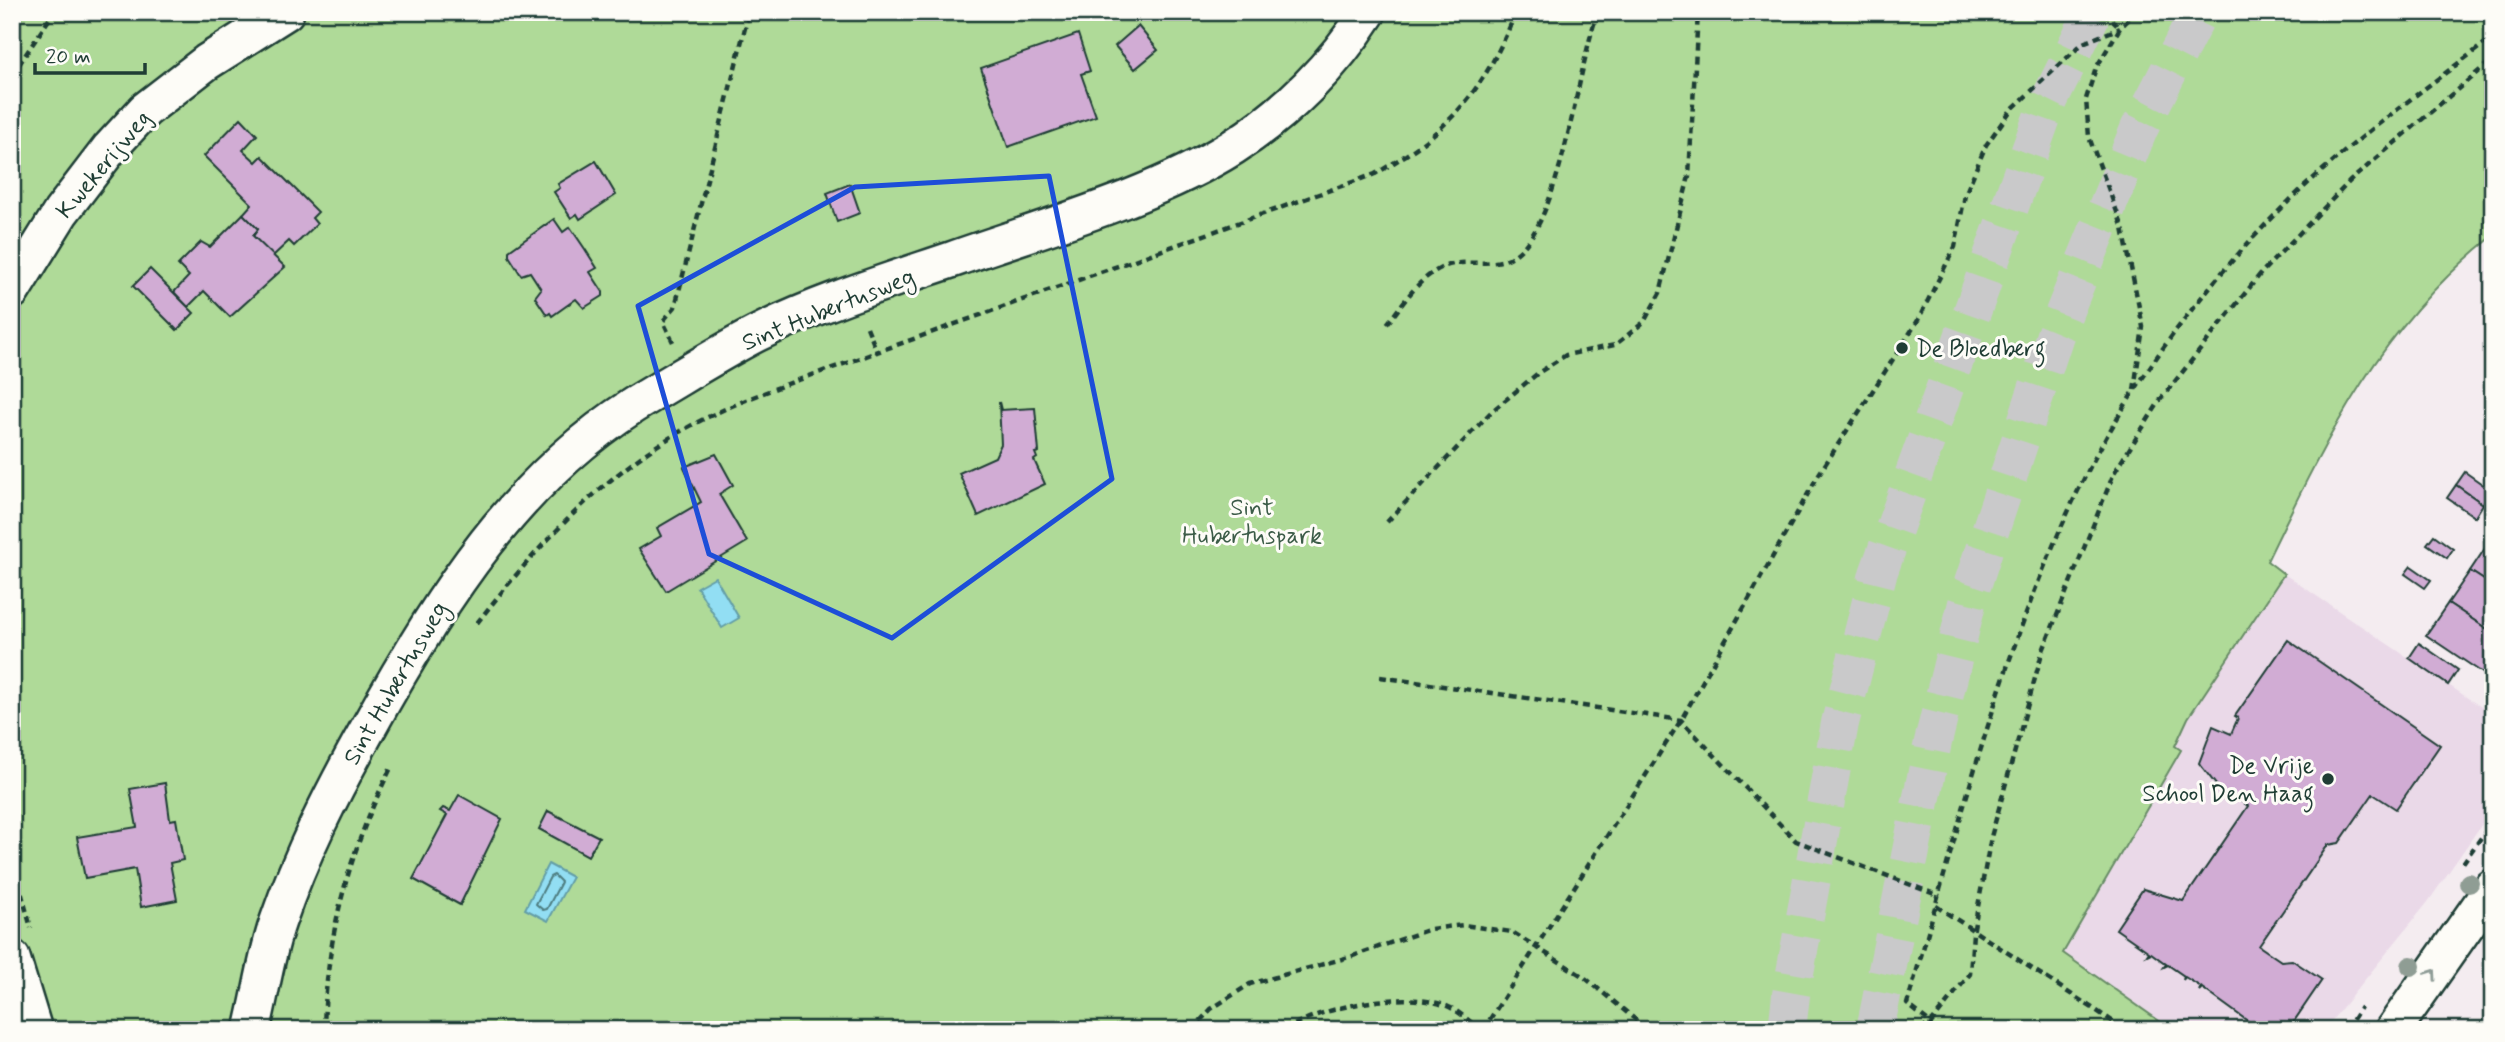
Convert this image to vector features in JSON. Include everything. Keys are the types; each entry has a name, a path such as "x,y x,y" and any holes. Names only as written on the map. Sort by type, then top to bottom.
{"street":[{"name":"Kwekerijweg","path":"12,290 61,212 110,148 145,110 207,62 286,12"},
{"name":"Sint Hubertusweg","path":"253,1030 277,923 320,816 431,616 486,541 542,480 590,439 662,389 756,334 853,293 1155,187 1234,147 1301,95 1350,41 1368,12"},
{"path":"2393,1030 2480,926 2493,887"},
{"path":"12,958 34,1030"}],"path":[{"path":"12,75 54,12"},
{"path":"683,430 662,389 677,353 663,321 675,307 749,12"},
{"path":"472,629 539,546 619,474 683,430 736,404 1375,174 1413,152 1447,124 1489,71 1516,12"},
{"path":"1387,324 1424,279 1444,266 1489,263 1513,257 1529,243 1547,201 1570,126 1598,12"},
{"path":"1388,522 1491,412 1538,373 1566,355 1615,345 1644,321 1660,293 1689,176 1698,12"},
{"path":"2102,12 2120,28"},
{"path":"2134,390 2143,327 2123,228 2089,137 2086,99 2096,68 2120,28 2136,12"},
{"path":"1284,1030 1335,1008 1397,1000 1445,1005 1482,1030 1538,947 1681,720 1819,474 1917,322 1955,247 1965,195 1986,145 2011,110 2084,43 2120,28"},
{"path":"1931,1023 1907,1004 2001,687 2045,563 2084,479 2134,390 2197,304 2288,202 2332,163 2493,37"},
{"path":"1920,1030 1931,1023 1970,974 1973,933 1991,837 2042,653 2114,473 2161,399 2262,272 2350,181 2493,59"},
{"path":"853,293 877,352"},
{"path":"1380,677 1681,720 1796,841 1940,896"},
{"path":"324,1030 325,978 345,877 358,839 395,761"},
{"path":"1936,906 1973,933 2126,1030"},
{"path":"1192,1030 1211,1009 1250,984 1353,956 1430,929 1463,925 1512,932 1584,977 1648,1030"},
{"path":"1929,1030 1931,1023"}],"highlighted area":[{"path":"1049,176 1112,479 892,638 709,554 638,306 855,187"}],"shaded area":[{"name":"De Vrije School Den Haag","path":"2284,574 2493,715 2493,808 2428,902 2324,1030 2172,1030 2063,954 2181,751 2175,746 2188,718"}],"green space":[{"name":"Sint Hubertuspark","path":"12,12 2493,12 2493,236 2453,271 2419,307 2360,385 2312,470 2267,561 2284,574 2188,718 2175,746 2181,750 2063,953 2172,1030 45,1030 12,933"}],"water":[{"path":"715,577 739,618 722,628 697,587"},
{"path":"548,864 572,877 548,921 525,909"}],"building":[{"path":"1138,26 1158,50 1135,69 1115,46"},
{"path":"1078,34 1090,71 1081,74 1096,116 1008,147 981,68"},
{"path":"241,118 257,135 243,150 256,162 262,156 318,212 312,218 317,224 294,246 289,241 273,256 253,236 258,229 243,214 252,204 204,156"},
{"path":"596,161 616,195 580,219 577,214 571,218 554,192 560,188 558,184"},
{"path":"850,184 860,213 837,222 827,193"},
{"path":"243,214 258,229 253,236 285,267 230,317 204,291 188,307 174,292 189,276 178,265 201,242 210,247"},
{"path":"554,219 563,232 570,227 585,249 597,268 590,272 603,296 584,308 576,299 552,316 550,313 547,315 535,297 541,289 530,272 521,275 509,256 509,251"},
{"path":"150,269 194,313 177,330 133,286"},
{"path":"999,402 1001,410 1035,408 1039,452 1035,453 1037,458 1034,460 1045,484 978,516 959,473 995,457 1001,444"},
{"path":"716,454 733,485 719,494 747,542 666,591 639,549 661,536 657,528 701,502 684,467"},
{"path":"2465,472 2492,491 2483,504 2456,485"},
{"path":"2456,485 2483,504 2475,517 2447,498"},
{"path":"2434,535 2453,549 2447,558 2427,544"},
{"path":"2490,541 2493,543 2493,586 2470,571"},
{"path":"2411,566 2431,580 2425,588 2405,574"},
{"path":"2470,571 2493,586 2493,633 2448,603"},
{"path":"2448,603 2493,633 2493,668 2487,676 2426,635"},
{"path":"2288,640 2440,745 2396,809 2373,794 2339,843 2328,845 2259,946 2281,961 2292,960 2322,980 2288,1030 2260,1030 2202,988 2199,991 2201,987 2185,977 2183,980 2184,976 2168,965 2164,967 2166,964 2151,953 2147,955 2149,952 2116,929 2143,889 2183,901 2248,806 2233,796 2228,800 2199,763 2213,726 2231,734 2238,718 2235,716"},
{"path":"2419,643 2458,670 2448,685 2409,658"},
{"path":"165,783 170,820 176,819 183,860 170,863 177,900 141,907 135,869 85,878 77,837 137,827 130,789"},
{"path":"459,795 502,819 460,905 413,879 447,815 440,811 443,808 450,811"},
{"path":"548,811 599,837 588,856 539,829"}],"tunnel":[{"path":"1787,1030 1840,723 1878,574 2045,109 2093,12"},
{"path":"1875,1030 1933,742 1969,595 2055,335 2139,129 2199,12"}],"place":[{"name":"De Bloedberg","path":"1902,348"},
{"name":"De Vrije School Den Haag","path":"2328,779"}]}
